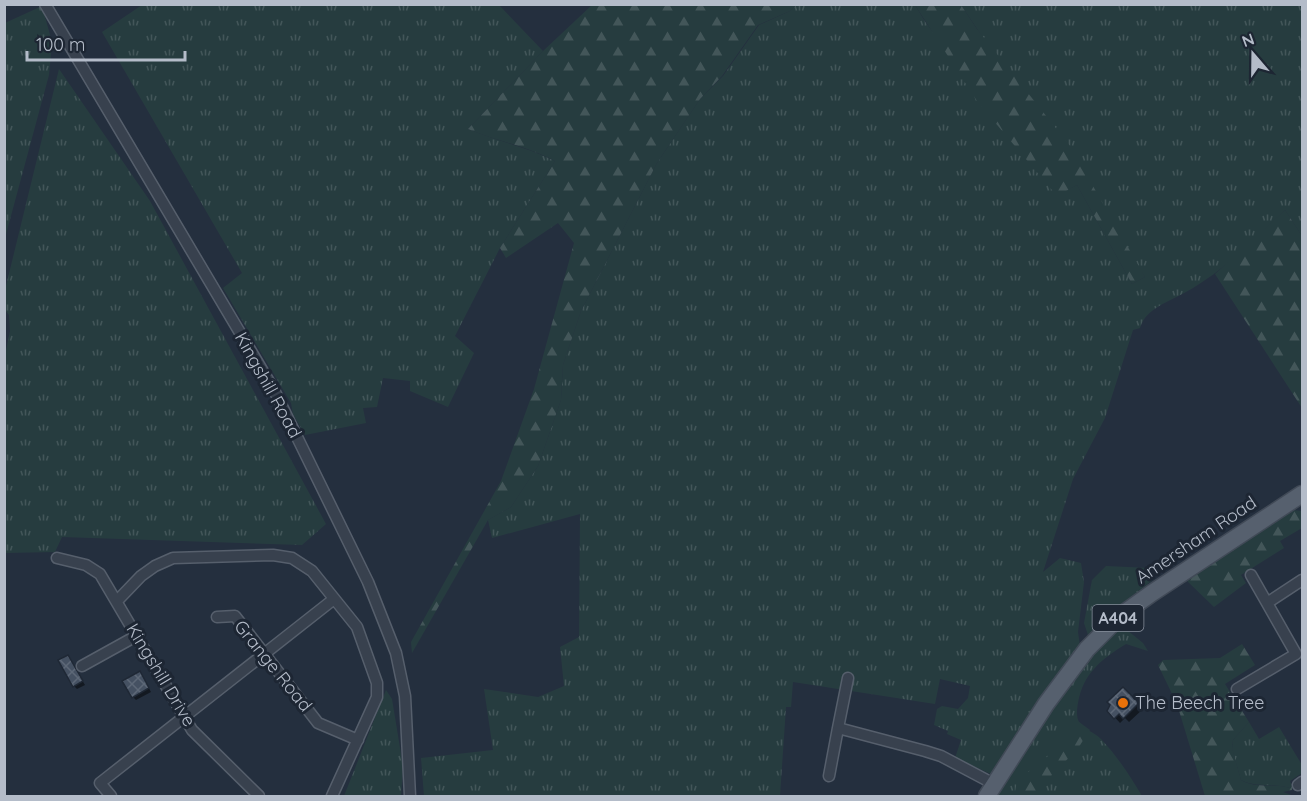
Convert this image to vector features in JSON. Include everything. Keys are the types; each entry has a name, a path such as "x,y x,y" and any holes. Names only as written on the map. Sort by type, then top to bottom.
{"main road":[{"name":"Amersham Road","path":"990,790 1053,695 1088,649 1120,616 1160,587 1302,494"}],"street":[{"name":"Kingshill Road","path":"45,4 65,34 94,88 274,390 368,582 399,664 405,696 410,796"},
{"path":"117,601 141,576 155,566 173,558 273,555 292,558 312,571 357,627 376,683 377,697 332,796"},
{"name":"Kingshill Drive","path":"57,558 86,565 100,573 192,730 259,796"},
{"path":"1237,689 1296,654 1251,575"},
{"path":"1267,603 1302,580"},
{"path":"111,796 100,783 334,599"},
{"name":"Grange Road","path":"217,617 235,616 318,723 358,740"},
{"path":"82,666 138,635"},
{"path":"829,777 849,678"},
{"path":"838,728 933,753 990,790"},
{"path":"241,796 249,788"}],"green space":[{"path":"498,4 543,51 468,129 555,161 500,248 455,336 474,353 448,407 410,391 410,381 383,378 377,407 363,408 366,423 305,435 293,414 291,403 223,288 242,273 102,32 142,5"},
{"path":"592,5 796,5 790,11 758,25 722,76 700,99 657,163 581,311 563,365 561,400 538,466 511,507 488,520 412,653 411,642 501,481 534,389 574,243 558,223 506,258 500,248 555,161 534,151 468,129 543,51"},
{"path":"796,5 915,5 926,23 1057,195 1077,185 1132,284 1145,277 961,5 1302,5 1302,236 1285,210 1226,265 1200,284 1153,310 1147,315 1140,328 1133,330 1105,418 1073,479 1043,572 1060,558 1081,563 1084,582 1078,632 1080,646 1051,682 991,774 955,758 961,740 934,725 937,709 942,706 958,709 968,698 970,686 940,679 935,704 793,682 791,707 786,707 780,796 424,796 421,758 493,750 484,689 538,697 564,686 560,647 579,637 580,514 492,538 488,520 511,507 538,466 561,400 563,365 581,311 657,163 700,99 723,76 759,25 790,11"},
{"path":"915,5 961,5 977,29 1070,146 1145,277 1132,284 1077,185 1057,196 977,101"},
{"path":"42,6 52,42 49,75 5,238 5,23"},
{"path":"59,69 150,201 326,524 302,545 62,537 55,552 5,553 4,360 10,331 9,315 5,310 5,290"},
{"path":"1285,210 1302,236 1302,408 1215,274"},
{"path":"1293,510 1302,511 1302,528 1280,541 1284,548 1241,575 1246,583 1214,607 1185,579"},
{"path":"1106,566 1149,568 1154,579 1118,607 1088,635 1084,623 1092,580"},
{"path":"1122,626 1143,643 1148,651 1126,644 1102,661 1084,683 1077,715 1081,724 1101,739 1113,753 1142,796 996,796 1057,702 1100,646"},
{"path":"1242,644 1255,665 1225,684 1249,722 1233,740 1232,748 1241,780 1259,785 1290,788 1292,786 1292,790 1283,792 1294,796 1205,796 1177,704 1158,665 1163,660 1220,658"},
{"path":"386,690 392,699 403,766 401,796 344,796"},
{"path":"1079,722 1090,730 1078,748 1050,777 1041,796 1016,796 1017,781 1058,748"},
{"path":"1249,722 1259,739 1279,727 1302,765 1302,773 1290,781 1292,786 1290,788 1253,784 1241,780 1232,749 1233,740"}],"building":[{"path":"68,655 83,681 73,687 58,660"},
{"path":"140,671 149,688 132,698 122,681"},
{"name":"The Beech Tree","path":"1123,687 1139,703 1123,719 1119,714 1114,719 1107,711 1110,705 1107,702"}],"place":[{"name":"The Beech Tree","path":"1123,703"}]}
